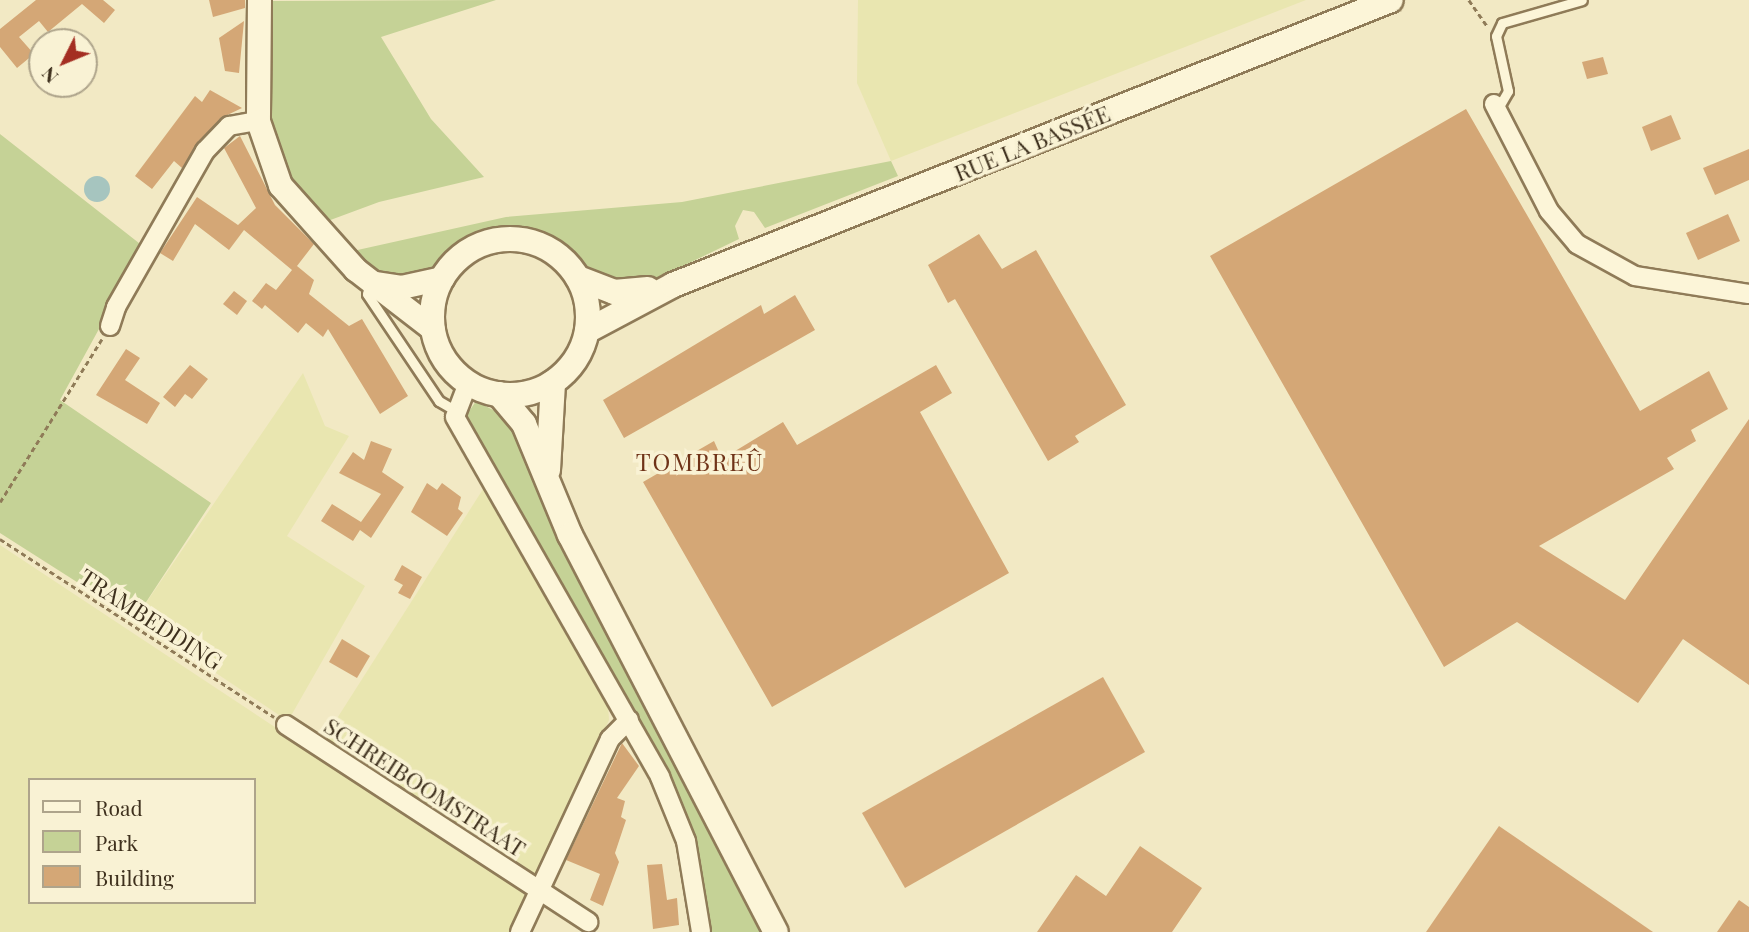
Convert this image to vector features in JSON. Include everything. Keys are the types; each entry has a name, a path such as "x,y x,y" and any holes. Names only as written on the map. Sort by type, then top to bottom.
{"main road":[{"name":"RUE LA BASSÉE","path":"587,331 673,285 1391,0"},
{"path":"511,239 550,250 578,278 587,307 587,331 577,357 553,382 533,391 499,394 468,383 447,363 433,329 433,302 442,278 466,252 511,239"},
{"name":"RUE LA BASSÉE","path":"578,278 614,292 673,285"},
{"path":"548,475 553,382"},
{"path":"499,394 524,424 548,475 570,535 776,932"}],"street":[{"path":"259,0 257,121 280,185 369,282 433,329"},
{"path":"1495,107 1555,220 1594,257 1635,276 1749,294"},
{"path":"110,326 116,307 205,151 229,126 257,121"},
{"path":"369,282 401,287 442,278"},
{"path":"468,383 456,411 629,720 687,841 701,932"},
{"name":"SCHREIBOOMSTRAAT","path":"520,932 610,739 629,720"},
{"name":"SCHREIBOOMSTRAAT","path":"286,725 588,922"}],"lane":[{"path":"1495,107 1508,91 1496,36 1502,23 1582,0"},
{"path":"369,282 367,294 432,391 456,411"}],"path":[{"path":"1469,0 1496,36"},
{"path":"0,502 110,326"},
{"name":"TRAMBEDDING","path":"0,539 286,725"}],"shaded area":[{"path":"858,0 1306,0 891,161 857,83"},
{"path":"303,373 325,426 349,436 287,536 365,586 288,721 135,619"},
{"path":"485,486 608,705 609,720 538,874 530,877 322,742"},
{"path":"0,545 521,890 526,894 510,932 0,932"}],"green space":[{"path":"496,0 381,37 431,119 484,177 379,202 325,222 287,173 272,131 272,1"},
{"path":"0,134 144,247 60,400 211,503 135,619 0,533"},
{"path":"891,161 898,176 765,228 754,212 743,210 735,226 739,239 656,279 627,287 598,280 559,242 520,229 467,241 425,278 372,273 353,251 506,217 682,202"},
{"path":"476,401 510,419 565,554 762,932 709,932 696,852 464,419"}],"water":[{"path":"97,176 106,180 110,189 106,198 97,202 88,198 84,189 88,180"}],"building":[{"path":"36,0 103,0 115,10 104,23 82,4 53,28 45,28 39,21 19,37 28,47 28,59 17,68 0,47 0,29"},
{"path":"209,0 245,0 245,8 213,17"},
{"path":"244,21 239,73 225,71 219,38"},
{"path":"1603,57 1608,74 1587,79 1582,62"},
{"path":"210,90 242,108 221,118 182,168 174,161 152,189 135,176 195,96 202,102"},
{"path":"1466,109 1640,411 1709,371 1728,409 1691,430 1696,441 1667,458 1674,469 1539,546 1625,600 1749,419 1749,685 1683,639 1638,703 1517,622 1444,667 1210,256"},
{"path":"1671,115 1681,139 1651,151 1642,127"},
{"path":"240,136 275,205 314,244 297,266 314,280 309,294 349,326 362,319 408,396 380,414 328,329 323,337 306,323 298,333 265,305 262,309 252,301 266,283 276,290 292,270 244,230 229,250 195,224 173,261 160,253 197,197 238,225 256,208 224,148"},
{"path":"1749,149 1749,180 1715,195 1703,168"},
{"path":"1728,214 1740,241 1698,260 1686,233"},
{"path":"979,234 1002,269 1036,250 1126,405 1075,436 1079,442 1048,461 955,299 948,303 928,265"},
{"path":"234,291 247,301 237,315 223,304"},
{"path":"795,295 815,330 624,438 603,400 761,305 764,314"},
{"path":"126,349 140,358 125,380 160,403 147,424 96,395"},
{"path":"190,365 208,379 192,399 185,394 175,407 163,397"},
{"path":"936,365 952,393 920,412 1009,573 772,707 643,482 714,441 722,459 783,422 797,445"},
{"path":"371,441 392,449 382,472 404,487 371,538 360,530 353,541 321,521 332,504 361,522 381,494 339,473 353,452 364,460"},
{"path":"427,483 437,490 442,483 461,497 458,509 463,513 447,536 411,512"},
{"path":"402,565 422,577 410,599 398,593 403,585 394,580"},
{"path":"342,639 370,656 357,678 329,662"},
{"path":"1103,677 1145,752 905,888 862,813"},
{"path":"622,743 639,766 617,798 625,801 621,817 626,820 615,853 619,862 603,906 590,900 600,874 566,860"},
{"path":"1499,826 1653,932 1426,932"},
{"path":"1140,846 1202,888 1172,932 1037,932 1076,875 1106,896"},
{"path":"662,864 667,900 677,898 679,925 653,929 647,865"},
{"path":"1739,900 1749,907 1749,932 1717,932"}],"district":[{"name":"TOMBREÛ","path":"700,462"}]}
